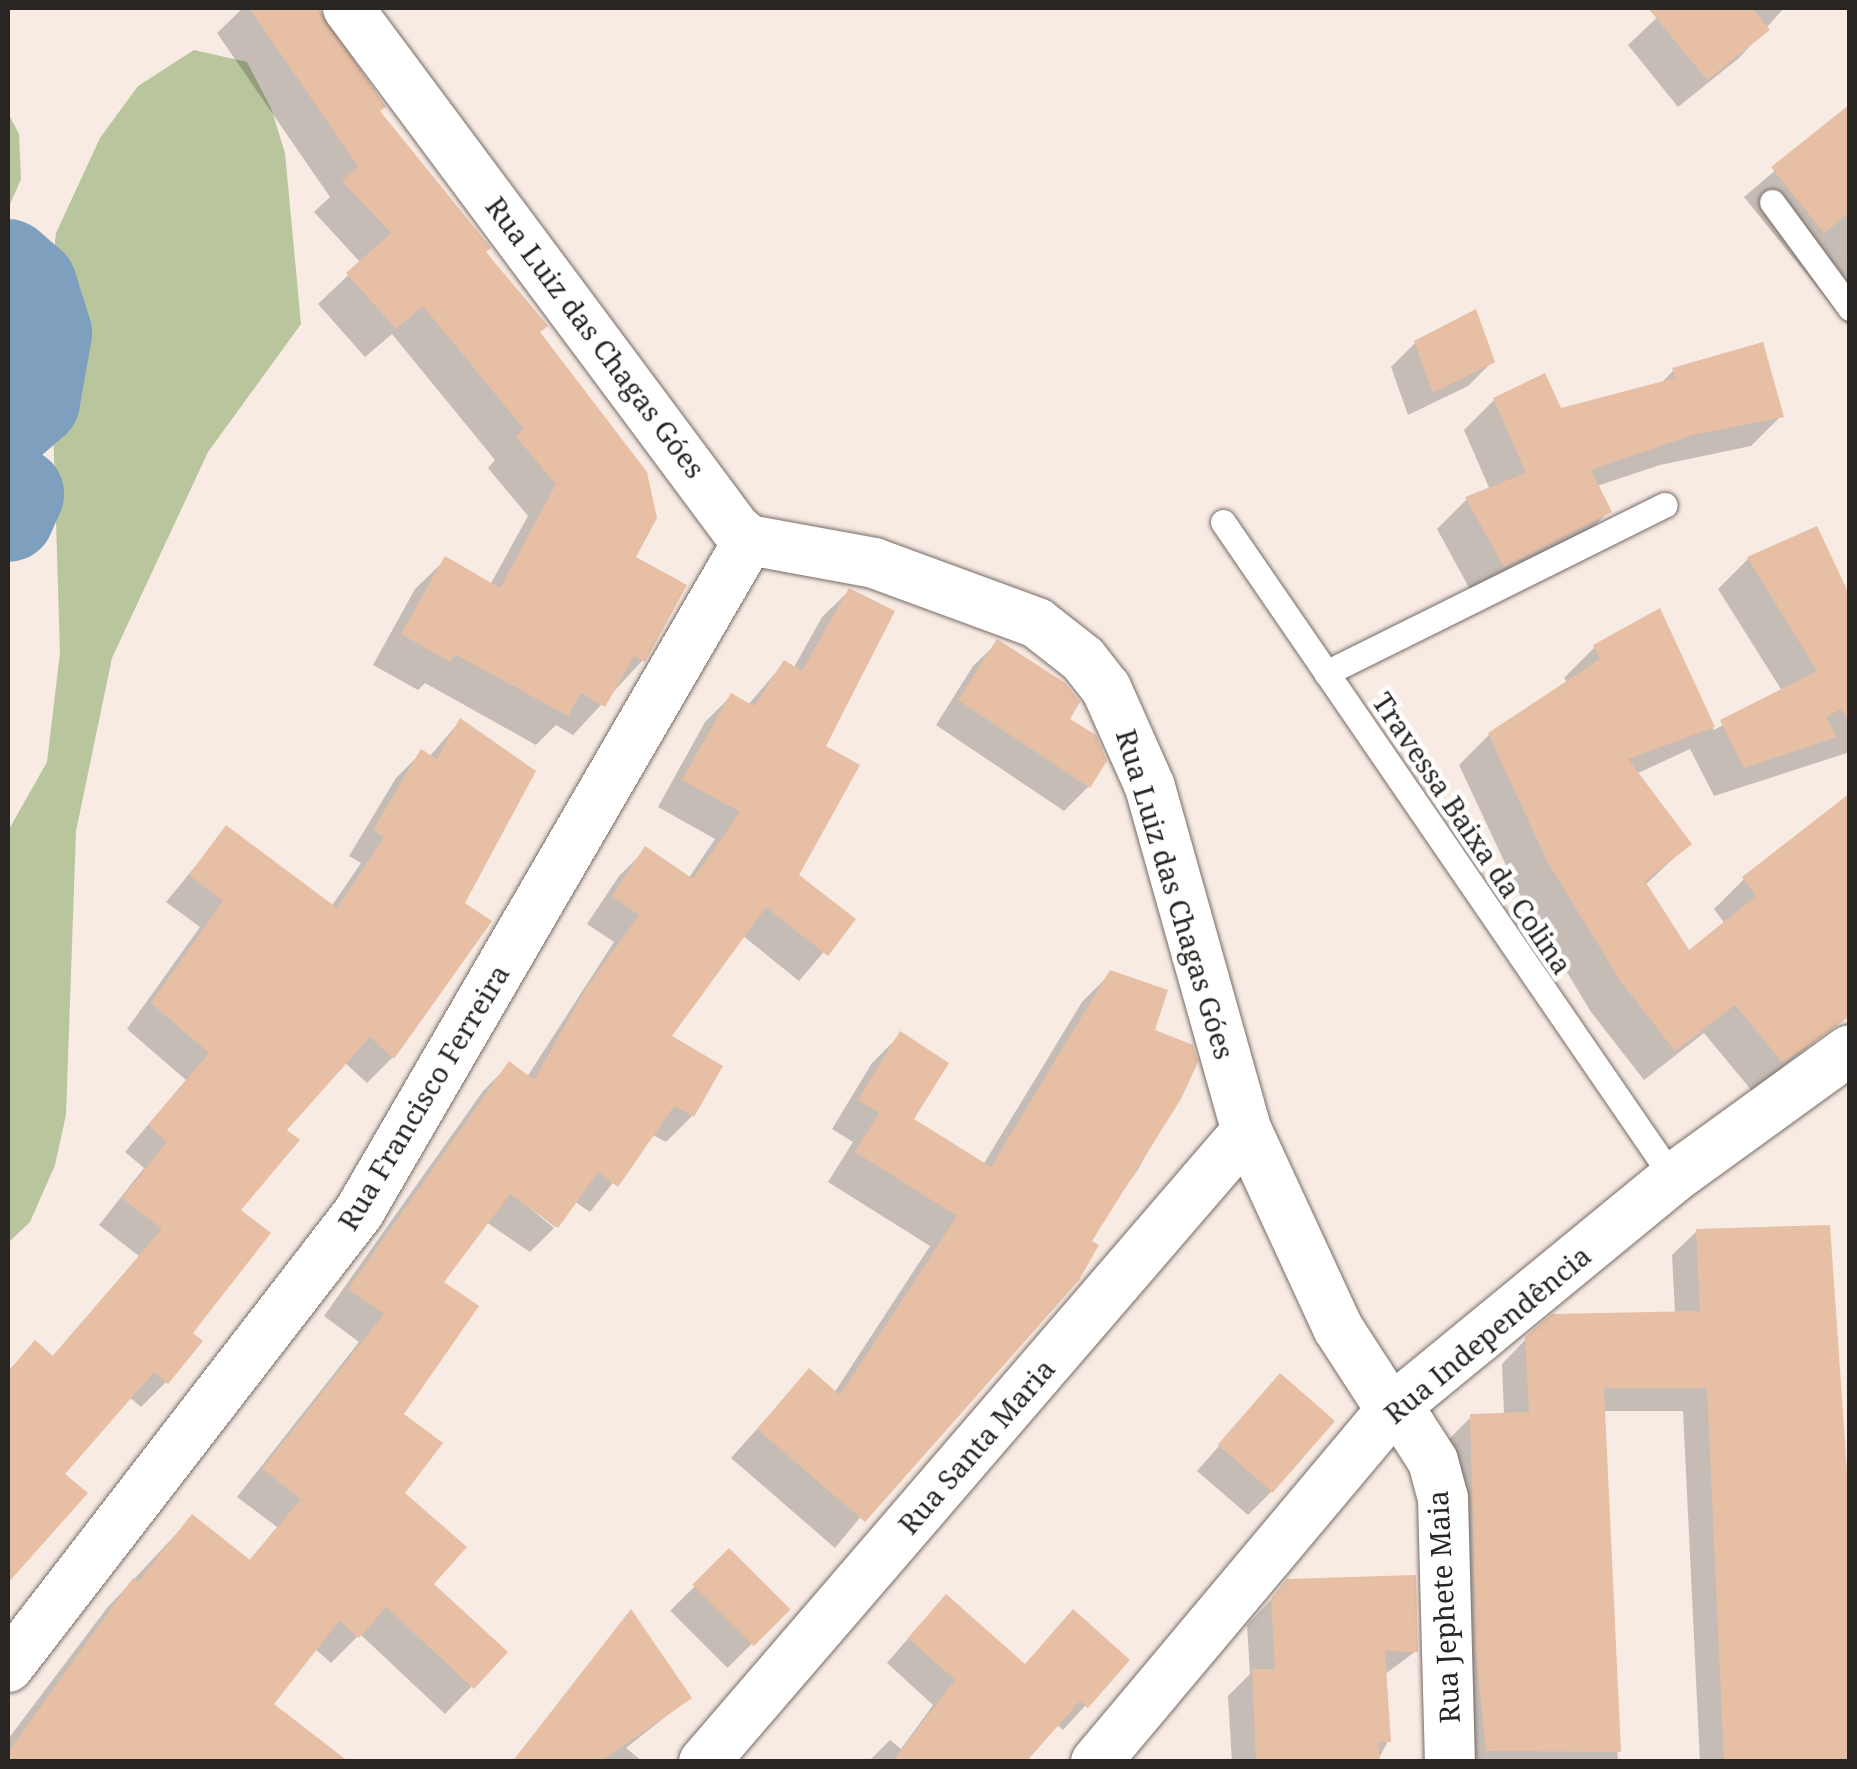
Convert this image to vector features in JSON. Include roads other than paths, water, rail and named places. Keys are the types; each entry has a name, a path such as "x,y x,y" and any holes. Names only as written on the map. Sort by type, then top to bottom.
{"street":[{"name":"Rua Luiz das Chagas Góes","path":"348,8 749,540 874,563 1037,623 1084,660 1127,727 1150,788 1248,1131 1338,1328 1391,1410"},
{"name":"Rua Francisco Ferreira","path":"8,1668 359,1212 749,540"},
{"name":"Rua Independência","path":"1096,1762 1391,1410 1673,1178 1850,1050"},
{"name":"Rua Santa Maria","path":"704,1762 1248,1131"},
{"name":"Rua Jephete Maia","path":"1391,1410 1424,1442 1443,1498 1450,1762"}],"lane":[{"path":"1772,202 1850,308"},
{"path":"1326,673 1664,505"},
{"name":"Travessa Baixa da Colina","path":"1223,522 1673,1178"}],"waterway":[{"path":"8,265 31,285 46,333 34,401 8,424"},
{"path":"8,495 18,494 8,516"}]}
